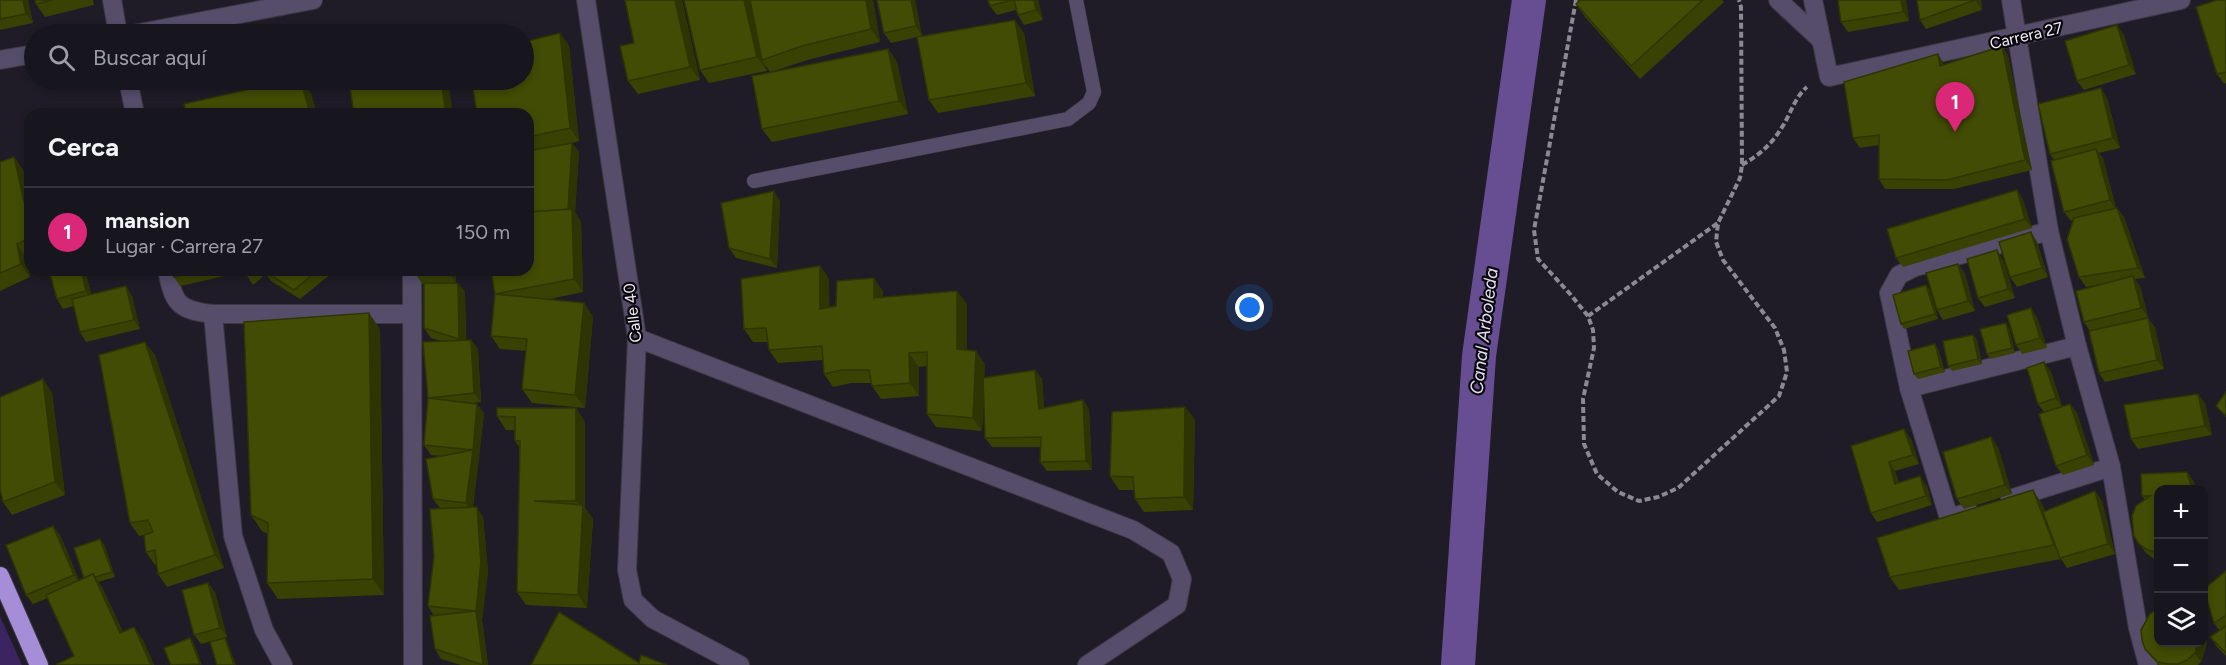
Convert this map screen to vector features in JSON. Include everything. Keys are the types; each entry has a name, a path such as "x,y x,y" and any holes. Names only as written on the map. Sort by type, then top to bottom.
{"highway":[{"path":"0,576 39,665"}],"street":[{"path":"112,0 116,24"},
{"path":"187,24 313,0"},
{"name":"Calle 40","path":"586,0 638,338 627,570 633,600 653,619 741,665"},
{"path":"1778,0 1821,40"},
{"path":"1814,0 1828,77"},
{"path":"2011,0 2049,231 2077,346 2111,467 2138,628 2148,665"},
{"name":"Carrera 27","path":"1828,77 2181,0"},
{"path":"0,60 24,56"},
{"path":"130,90 134,108"},
{"path":"2049,231 1915,267 1899,275 1889,293 1909,388 1949,518 2111,467"},
{"path":"168,276 178,303 190,311 213,314 412,314"},
{"path":"412,276 412,665"},
{"path":"213,314 233,536 264,630 283,665"},
{"path":"638,338 1133,530 1171,553 1182,579 1177,605 1087,665"},
{"path":"1909,388 2077,346"}],"lane":[{"path":"754,181 1068,118 1089,103 1094,92 1076,0"}],"path":[{"path":"1576,0 1534,230 1538,259 1588,316 1593,330 1594,348 1583,399 1584,444 1597,474 1618,492 1640,501 1658,497 1678,488 1779,396 1787,372 1784,350 1775,328 1723,260 1716,242 1718,223 1740,178 1742,165 1741,8 1739,0"},
{"path":"1742,165 1765,151 1783,125 1801,91 1813,82 1828,77"},
{"path":"1588,316 1718,223"}],"shaded area":[{"path":"0,616 22,665 0,665"}],"building":[{"path":"0,0 23,0 26,14 0,19"},
{"path":"35,0 52,0 36,4"},
{"path":"625,0 675,0 690,67 628,81 620,46 634,43"},
{"path":"684,0 744,0 757,57 700,70"},
{"path":"750,0 866,0 871,29 802,46 762,60"},
{"path":"877,0 911,0 916,26 884,33"},
{"path":"988,0 1012,0 990,6"},
{"path":"1014,0 1034,0 1036,10 1018,15"},
{"path":"1580,0 1703,0 1631,66 1576,4"},
{"path":"1838,0 1901,0 1903,12 1841,22"},
{"path":"1917,0 1975,0 1920,20"},
{"path":"2217,0 2226,0 2226,72 2217,74 2196,7"},
{"path":"1015,20 1026,83 929,100 917,37"},
{"path":"2117,25 2129,65 2077,81 2065,41"},
{"path":"560,33 570,128 534,136 534,108 476,108 473,90 534,90 534,40"},
{"path":"2002,46 2025,160 1947,180 1879,179 1879,135 1853,138 1844,82 1938,54 1940,66"},
{"path":"888,49 899,101 762,129 752,76"},
{"path":"2101,88 2113,138 2050,154 2038,104"},
{"path":"246,90 304,90 308,108 185,108 184,104"},
{"path":"350,90 442,90 445,108 353,108"},
{"path":"572,143 568,209 534,212 534,150"},
{"path":"2096,149 2110,200 2064,212 2051,161"},
{"path":"14,157 24,201 24,241 17,244 21,264 0,273 0,162"},
{"path":"2017,190 2025,219 1896,258 1887,229"},
{"path":"774,191 770,259 729,248 721,203"},
{"path":"2117,208 2138,268 2079,277 2067,239 2074,218"},
{"path":"572,209 574,279 495,294 492,276 534,276 534,212"},
{"path":"2031,232 2042,268 2010,277 1999,242"},
{"path":"1997,250 2008,289 1978,298 1967,259"},
{"path":"1958,264 1968,301 1937,310 1926,273"},
{"path":"820,266 820,309 836,306 837,281 874,278 874,298 957,291 957,349 976,351 973,418 927,414 927,352 909,353 910,383 872,386 869,370 842,370 824,374 822,346 769,350 766,328 744,329 741,279"},
{"path":"51,276 82,276 86,291 57,299"},
{"path":"272,276 311,276 294,290"},
{"path":"2133,276 2141,308 2084,322 2076,291"},
{"path":"424,283 458,283 459,339 424,328"},
{"path":"1926,285 1935,314 1901,324 1893,295"},
{"path":"126,286 134,320 80,332 72,299"},
{"path":"495,294 584,303 575,395 522,389 527,339 491,336"},
{"path":"2031,308 2040,338 2016,345 2007,315"},
{"path":"369,313 373,579 267,583 268,523 251,515 244,322"},
{"path":"2148,318 2157,360 2099,373 2089,331"},
{"path":"2006,323 2012,348 1987,354 1980,329"},
{"path":"1973,335 1978,359 1948,366 1943,341"},
{"path":"471,340 474,393 428,398 423,342"},
{"path":"145,342 215,555 158,574 155,550 146,552 144,535 153,532 148,520 130,523 99,355"},
{"path":"1935,344 1941,367 1914,374 1908,351"},
{"path":"2044,362 2056,398 2038,404 2027,368"},
{"path":"1035,370 1039,409 1083,400 1086,461 1040,462 1041,437 985,438 983,378"},
{"path":"43,379 55,482 3,502 0,489 0,397"},
{"path":"2226,392 2226,416 2216,406"},
{"path":"2198,394 2205,426 2131,439 2124,405"},
{"path":"428,398 477,404 473,450 424,445"},
{"path":"2070,404 2087,455 2056,466 2039,414"},
{"path":"1185,407 1184,497 1135,499 1133,477 1110,476 1112,412"},
{"path":"497,408 576,408 576,501 534,501 583,505 578,595 517,592 520,441 515,441 515,417 497,416"},
{"path":"1904,429 1913,455 1889,462 1895,484 1920,476 1926,496 1871,513 1851,446"},
{"path":"1991,437 2005,485 1957,499 1943,452"},
{"path":"473,450 466,503 433,499 426,459"},
{"path":"2187,472 2191,485 2154,485 2154,552 2139,544 2134,536 2132,516 2136,506 2150,496 2142,496 2141,474"},
{"path":"2033,490 2054,545 1890,577 1877,538"},
{"path":"2095,491 2108,544 2060,558 2043,512"},
{"path":"477,507 481,562 476,611 428,606 434,556 430,509"},
{"path":"53,526 74,575 26,595 6,545"},
{"path":"100,539 112,572 95,577 93,574 84,578 74,548"},
{"path":"2226,571 2226,615 2214,623 2208,603 2208,586"},
{"path":"93,574 120,633 134,627 151,665 57,665 74,656 46,595"},
{"path":"208,583 220,628 194,635 182,590"},
{"path":"476,611 483,665 435,649 430,616"},
{"path":"2154,611 2154,647 2197,647 2195,653 2178,664 2158,662 2145,649 2142,640 2141,630"},
{"path":"559,612 639,663 641,655 667,665 531,665"},
{"path":"2226,626 2226,653 2210,637"},
{"path":"190,638 200,664 171,665 164,648"},
{"path":"225,638 234,665 217,665 210,642"}],"waterway":[{"name":"Canal Arboleda","path":"1458,665 1479,356 1529,0"}],"place":[{"name":"mansion","path":"1955,132"}]}
